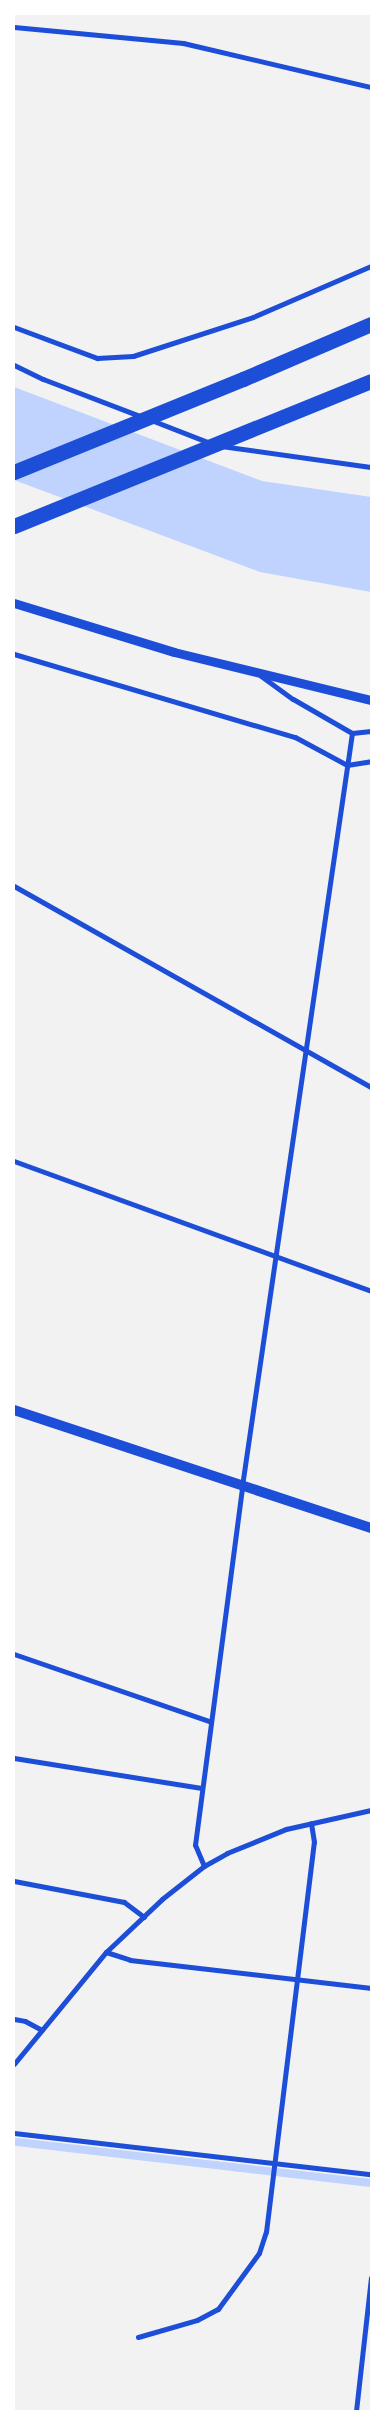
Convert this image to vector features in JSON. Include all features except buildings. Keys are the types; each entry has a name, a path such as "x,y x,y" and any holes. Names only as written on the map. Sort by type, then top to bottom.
{"highway":[{"path":"14,472 243,379 371,324"},
{"path":"14,526 371,381"}],"main road":[{"path":"14,1410 371,1528"}],"street":[{"path":"14,27 183,43 371,87"},
{"path":"14,326 21,331 97,358 133,356 253,317 371,266"},
{"path":"14,365 43,379 224,448 371,467"},
{"path":"14,603 174,652 371,700"},
{"path":"14,654 295,737 347,765 371,761"},
{"path":"256,672 293,699 352,733 371,731"},
{"path":"204,1866 195,1845 202,1788 242,1486 352,733"},
{"path":"14,886 371,1087"},
{"path":"14,1161 371,1291"},
{"path":"14,1654 211,1722"},
{"path":"14,1758 202,1788"},
{"path":"14,2064 106,1952 162,1899 204,1866 228,1853 286,1829 371,1810"},
{"path":"138,2337 197,2320 218,2309 259,2253 266,2232 314,1842 311,1823"},
{"path":"14,1881 124,1902 144,1917"},
{"path":"106,1952 130,1960 371,1988"},
{"path":"14,2019 25,2021 42,2030"},
{"path":"14,2134 371,2174"},
{"path":"356,2411 371,2278"}],"water":[{"path":"14,387 262,481 371,497 371,592 260,572 14,480"}],"waterway":[{"path":"17,2142 371,2183"}]}
